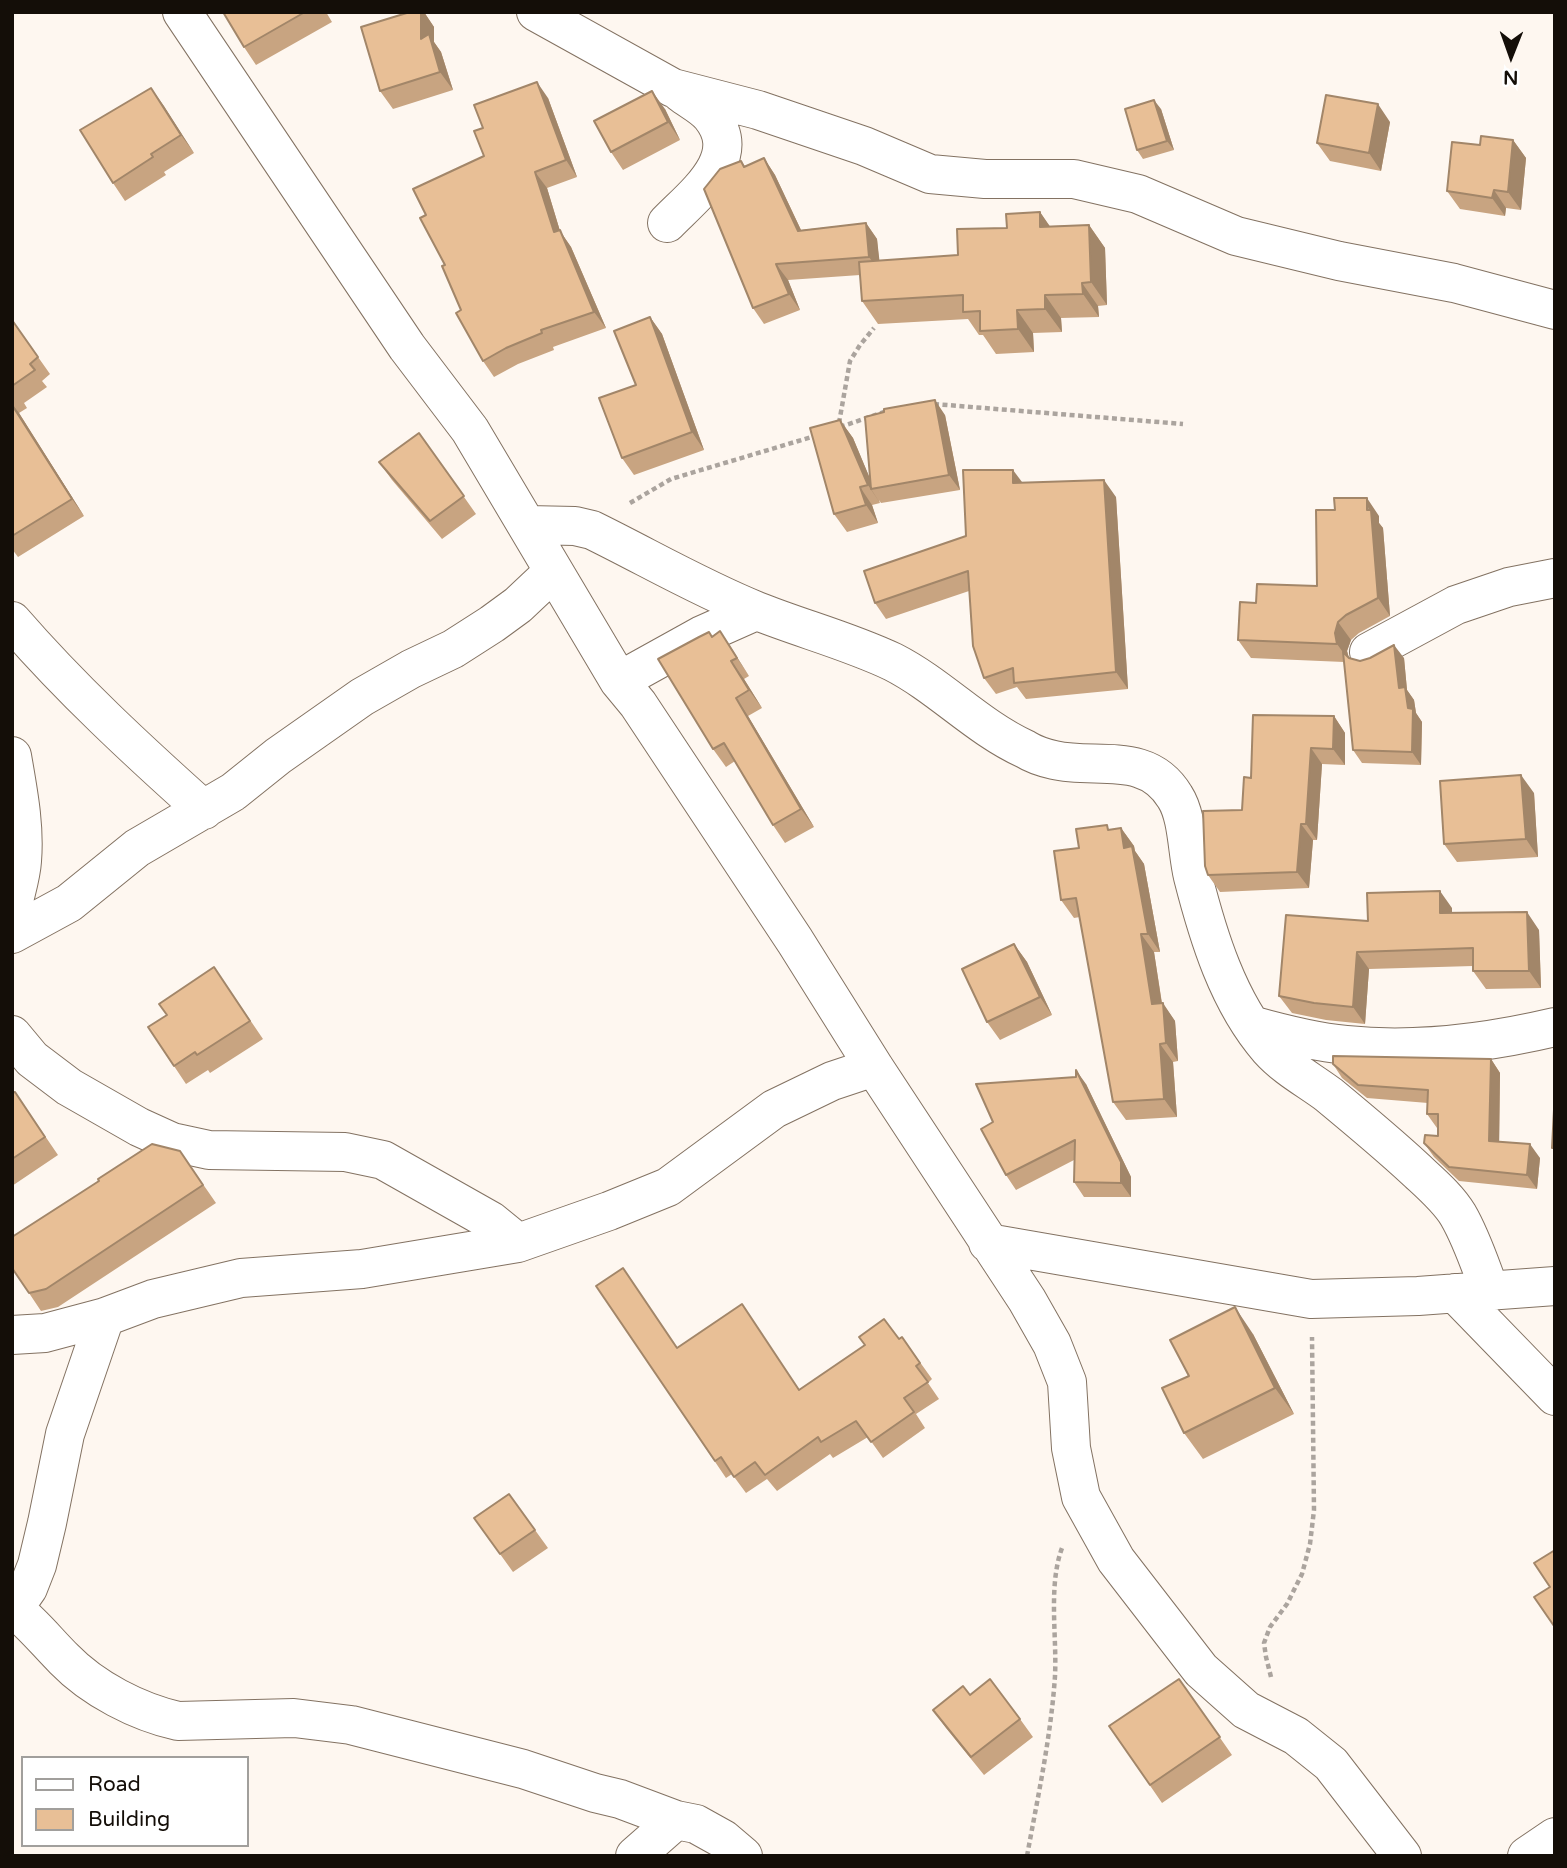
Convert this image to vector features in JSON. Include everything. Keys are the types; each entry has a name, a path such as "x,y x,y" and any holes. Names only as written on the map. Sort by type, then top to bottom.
{"street":[{"path":"182,12 407,347 470,430 619,681 638,704 795,941 988,1244 1027,1300 1046,1333 1066,1382 1071,1448 1081,1497 1116,1560 1201,1670 1246,1710 1296,1736 1331,1764 1402,1856"},
{"path":"536,12 673,88 710,114 721,132 723,148 720,162 711,177 667,223"},
{"path":"673,88 769,114 864,146 930,174 985,179 1074,179 1138,194 1236,236 1339,261 1454,282 1555,310"},
{"path":"528,525 575,526 592,530 756,611 827,635 893,663 938,689 1024,749 1054,760 1091,764 1114,762 1133,766 1158,778 1176,797 1184,824 1193,876 1216,952 1234,996 1251,1025 1278,1058 1361,1121 1433,1186 1457,1213 1472,1242 1472,1292 1555,1396"},
{"path":"12,934 69,903 137,848 233,792 278,756 362,697 453,649 492,624 519,605 553,572"},
{"path":"1369,652 1456,605 1509,587 1555,578"},
{"path":"619,681 702,635 756,611"},
{"path":"12,621 44,658 126,739 204,810"},
{"path":"12,756 21,811 22,841 22,862 12,910"},
{"path":"1251,1025 1294,1037 1384,1047 1469,1044 1555,1027"},
{"path":"12,1035 32,1059 69,1087 139,1127 173,1142 209,1150 345,1152 383,1160 491,1221 518,1243"},
{"path":"12,1335 45,1333 105,1317 153,1299 241,1278 362,1269 518,1243 668,1187 774,1109 832,1081 874,1067"},
{"path":"988,1244 1311,1299 1555,1286"},
{"path":"105,1317 65,1434 37,1565 28,1588 13,1610 30,1622 84,1677 143,1711 178,1721 294,1718 351,1725 523,1769 696,1824 723,1839 743,1856"},
{"path":"635,1856 677,1820"},
{"path":"1528,1856 1555,1837"}],"path":[{"path":"874,328 850,361 843,412 838,427 897,408"},
{"path":"927,404 970,405 1183,424"},
{"path":"592,530 630,503 671,480 826,432"},
{"path":"1296,1736 1275,1688 1265,1643 1270,1627 1287,1604 1302,1574 1310,1544 1314,1510 1311,1299"},
{"path":"1027,1856 1051,1714 1059,1558 1081,1497"}],"building":[{"path":"223,12 305,12 244,47"},
{"path":"410,12 421,12 421,39 429,34 440,72 380,91 361,27"},
{"path":"537,82 566,160 535,172 554,232 560,230 594,312 541,330 542,333 483,361 456,313 461,310 442,266 445,265 420,218 426,215 413,189 484,156 474,131 483,128 474,105"},
{"path":"151,88 181,135 113,183 80,130"},
{"path":"652,91 668,122 611,152 594,121"},
{"path":"1326,95 1378,104 1369,153 1317,143"},
{"path":"1154,100 1167,141 1137,150 1125,109"},
{"path":"1481,136 1513,140 1508,192 1494,190 1492,198 1447,191 1452,142 1480,145"},
{"path":"764,158 798,231 866,223 869,257 776,264 789,294 753,308 704,189 720,169 741,161 744,167"},
{"path":"1040,212 1040,227 1089,225 1091,282 1082,283 1083,294 1045,295 1045,309 1017,310 1018,329 980,331 980,311 963,312 963,295 862,301 859,262 958,255 957,229 1007,228 1006,214"},
{"path":"650,317 692,432 622,458 599,398 636,385 614,331"},
{"path":"12,320 38,357 30,364 35,370 12,386"},
{"path":"935,400 949,475 871,489 865,417 884,412 884,409"},
{"path":"12,405 72,499 12,536"},
{"path":"840,420 868,485 860,487 866,505 834,514 810,428"},
{"path":"419,433 464,496 430,521 379,462"},
{"path":"963,470 1013,470 1013,483 1104,480 1116,672 1014,683 1013,668 984,678 973,646 968,571 875,603 864,571 966,536"},
{"path":"1334,498 1367,498 1367,510 1371,510 1378,598 1338,622 1335,633 1337,644 1238,640 1240,602 1256,603 1257,584 1317,586 1316,510 1335,510"},
{"path":"720,631 737,658 731,661 749,690 736,698 801,809 773,825 724,743 713,749 658,659 709,632 712,637"},
{"path":"1394,645 1399,688 1405,687 1408,708 1413,709 1412,752 1353,750 1343,652 1349,658 1360,661"},
{"path":"1253,715 1334,716 1333,749 1311,748 1306,824 1301,824 1297,872 1208,875 1205,866 1203,811 1242,810 1244,777 1251,778"},
{"path":"1521,775 1526,839 1444,844 1440,781"},
{"path":"1107,825 1108,830 1121,828 1124,848 1132,846 1148,934 1141,934 1152,1004 1163,1003 1166,1043 1160,1044 1164,1099 1113,1102 1076,898 1061,900 1054,851 1079,848 1076,829"},
{"path":"1440,891 1440,913 1527,912 1529,971 1473,971 1473,948 1357,952 1353,1007 1279,996 1286,915 1368,921 1367,893"},
{"path":"1014,944 1040,997 987,1022 962,969"},
{"path":"214,967 250,1021 197,1055 195,1052 174,1066 148,1027 167,1015 159,1004"},
{"path":"1333,1056 1491,1059 1489,1141 1530,1144 1527,1175 1449,1167 1424,1143 1425,1135 1438,1136 1438,1114 1427,1114 1428,1090 1358,1085 1333,1064"},
{"path":"1076,1070 1121,1162 1121,1183 1074,1182 1075,1140 1006,1175 981,1129 993,1122 976,1084 1076,1077"},
{"path":"1555,1090 1555,1148 1552,1148"},
{"path":"15,1092 45,1137 12,1159 12,1093"},
{"path":"152,1144 180,1151 203,1185 46,1289 29,1293 12,1268 12,1237"},
{"path":"623,1268 677,1348 742,1304 799,1390 865,1345 859,1337 884,1319 899,1339 902,1337 920,1363 916,1366 928,1382 904,1398 914,1412 871,1442 856,1421 821,1442 818,1437 765,1475 755,1462 734,1477 721,1457 715,1461 596,1286"},
{"path":"1235,1307 1275,1388 1184,1433 1162,1388 1189,1376 1170,1340"},
{"path":"509,1494 535,1530 500,1554 474,1518"},
{"path":"1555,1550 1554,1626 1534,1597 1550,1587 1534,1563"},
{"path":"990,1679 1020,1719 971,1757 933,1710 963,1686 970,1695"},
{"path":"1179,1679 1220,1737 1150,1785 1109,1726"}]}
